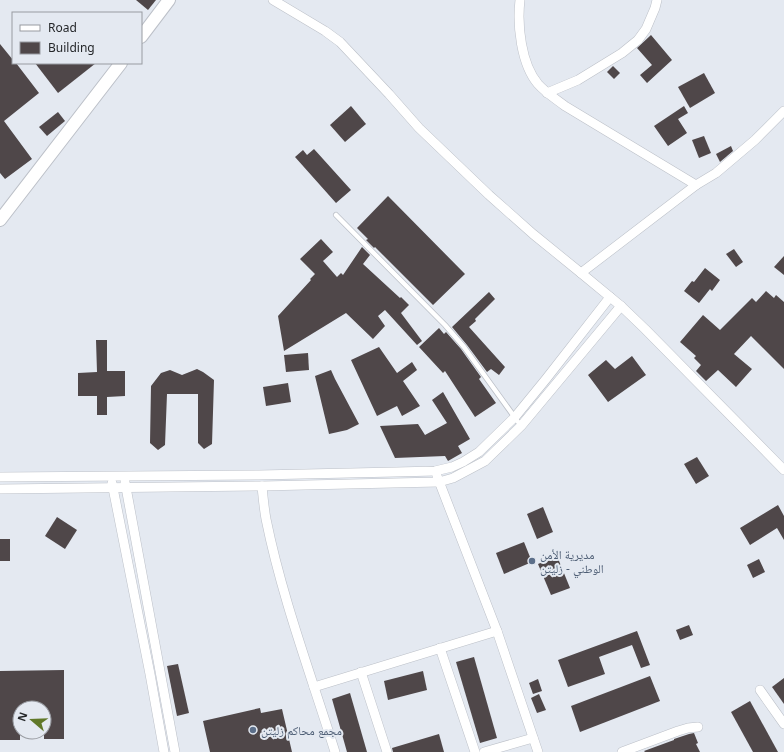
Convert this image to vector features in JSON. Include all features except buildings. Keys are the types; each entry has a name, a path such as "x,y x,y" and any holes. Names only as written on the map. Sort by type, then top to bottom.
{"street":[{"path":"142,36 169,0"},
{"path":"273,0 319,27 340,42 419,128 533,234 610,297 645,329 784,470"},
{"path":"520,0 519,8 522,49 530,72 538,84 547,93 565,106 696,185"},
{"path":"547,93 578,80 622,53 638,40 646,28 657,0"},
{"path":"0,220 120,64"},
{"path":"581,273 696,185 716,173 755,140 784,111"},
{"path":"0,477 266,475 435,471 452,467 479,452 515,417 610,297"},
{"path":"0,489 439,482 453,478 485,462 521,426 620,306"},
{"path":"435,471 497,631 538,752"},
{"path":"111,476 164,752"},
{"path":"124,476 175,752"},
{"path":"262,486 266,518 275,559 293,621 335,752"},
{"path":"314,687 497,631"},
{"path":"440,648 475,752"},
{"path":"361,672 387,752"},
{"path":"150,674 160,673"},
{"path":"760,690 784,724"},
{"path":"622,752 678,731 698,727"},
{"path":"485,752 533,738"}],"lane":[{"path":"336,215 450,331 521,426"}],"place":[{"name":"مديرية الأمن الوطني - زليتن","path":"532,561"},
{"name":"مجمع محاكم زليتن","path":"253,730"}]}
